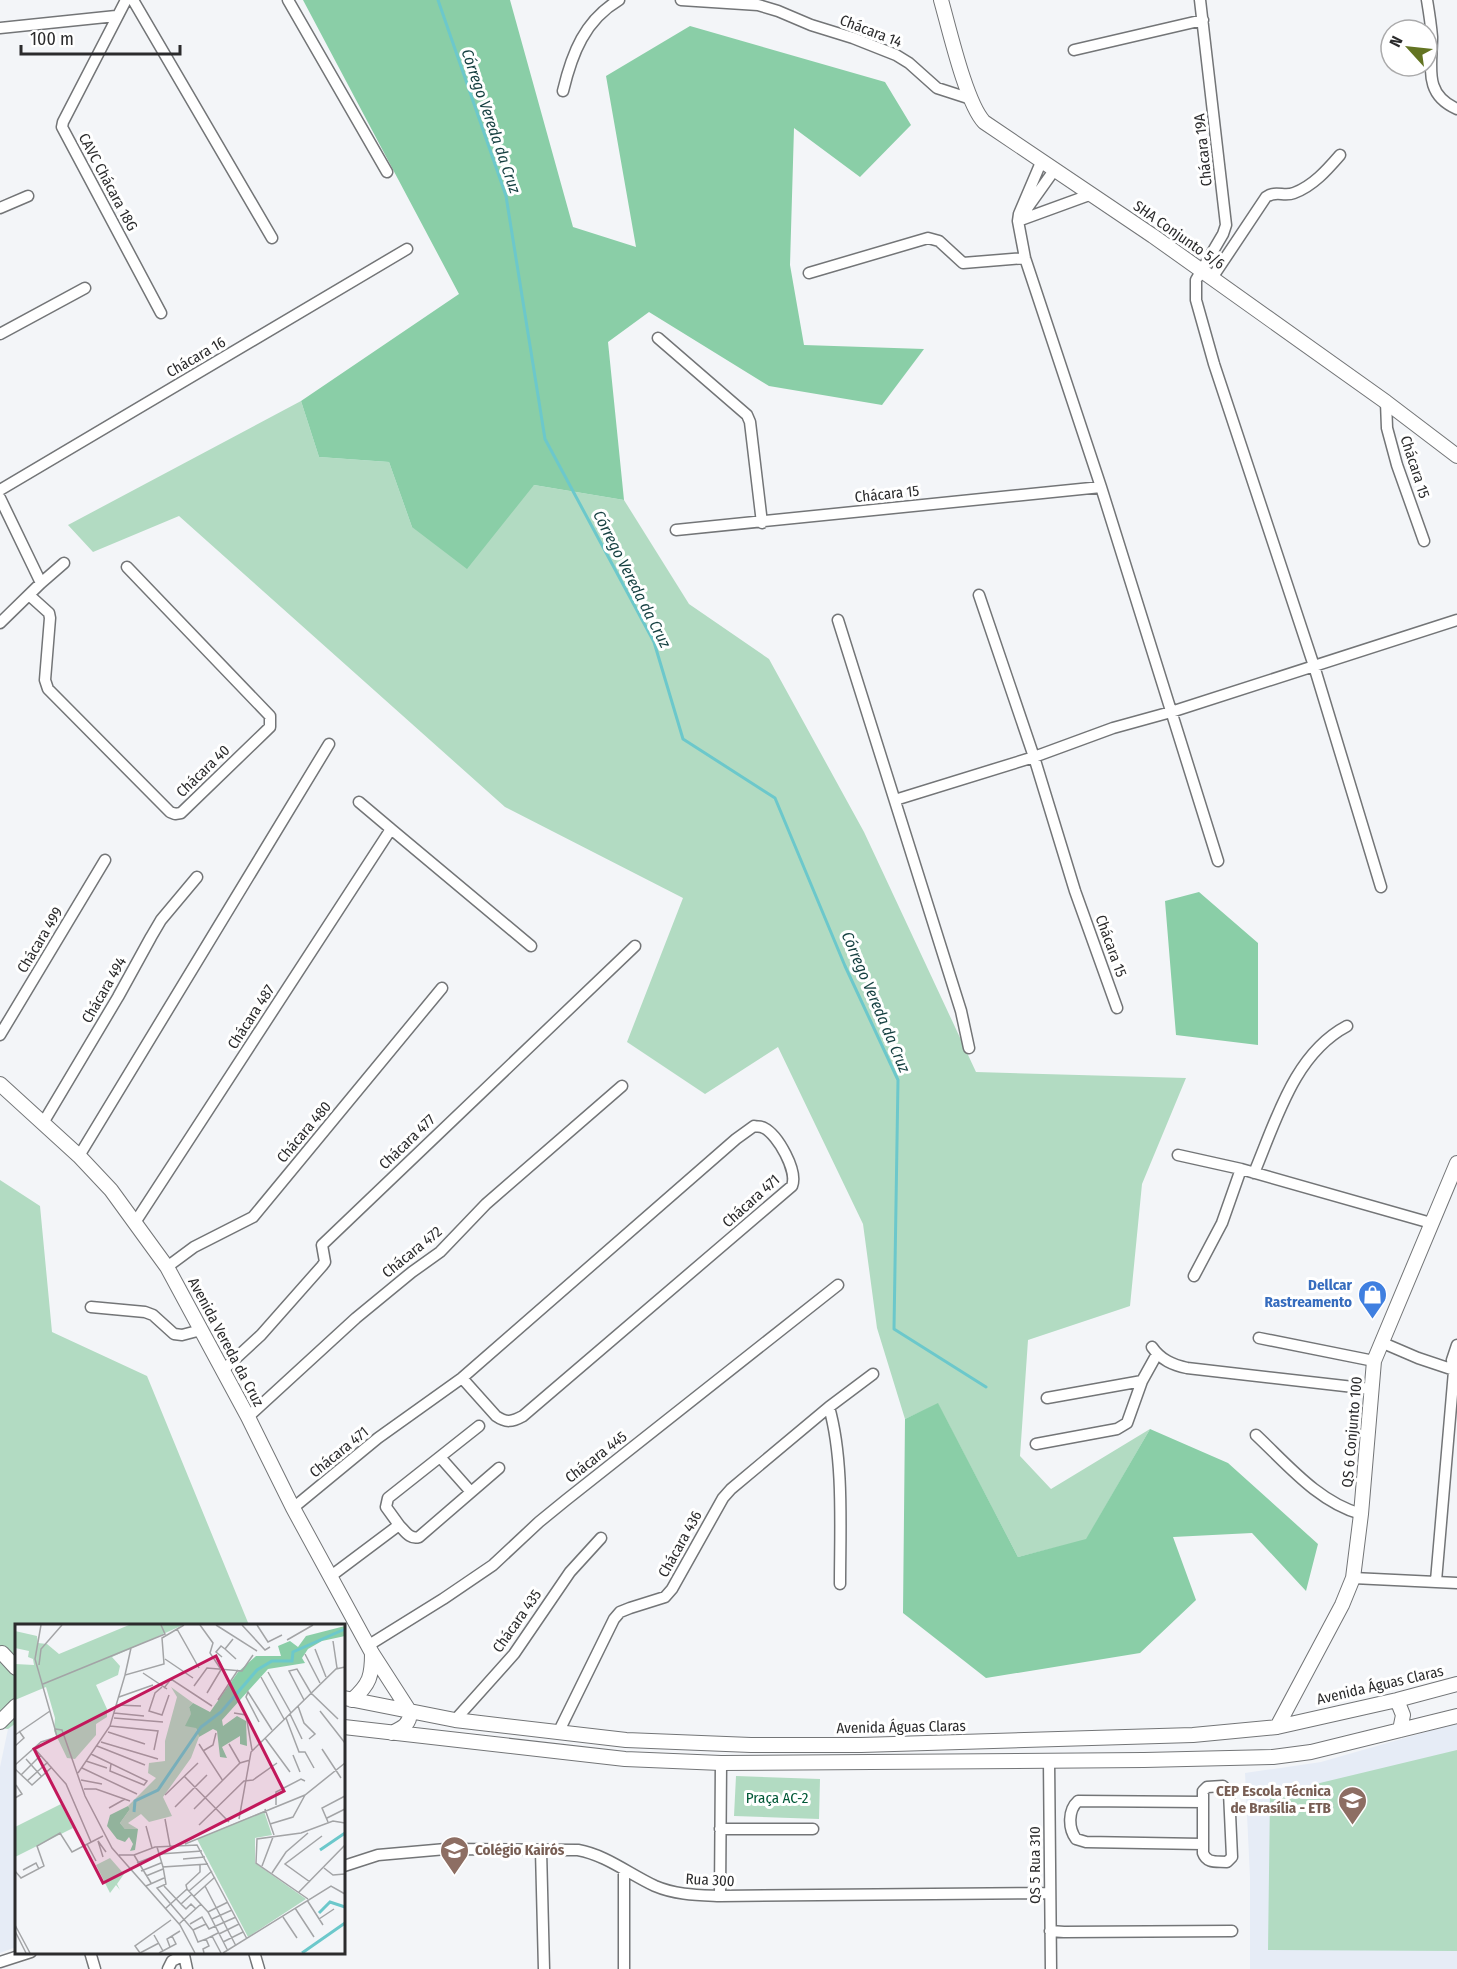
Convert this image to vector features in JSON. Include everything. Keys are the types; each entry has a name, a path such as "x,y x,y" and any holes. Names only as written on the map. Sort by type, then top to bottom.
{"main road":[{"name":"SHA Conjunto 5/6","path":"941,0 971,99 978,116 984,122 1206,274 1386,402 1457,456"},
{"name":"Avenida Vereda da Cruz","path":"0,1084 79,1156 111,1190 136,1221 167,1267 248,1417 293,1508 370,1649 410,1713"},
{"name":"QS 6 Conjunto 100","path":"1277,1726 1342,1605 1353,1578 1374,1361 1457,1162"},
{"path":"348,1699 365,1688 372,1673 370,1649"},
{"path":"6,1653 15,1666"},
{"name":"Avenida Águas Claras","path":"348,1699 455,1720 626,1740 751,1745 861,1745 1194,1735 1277,1726 1397,1700 1457,1684"},
{"path":"1397,1700 1404,1715 1400,1730"},
{"path":"1288,1704 1295,1722"},
{"path":"0,1722 15,1708"},
{"path":"392,1733 407,1724 410,1713"},
{"path":"345,1727 625,1759 721,1763 1220,1759 1273,1757 1311,1752 1457,1716"},
{"path":"1220,1759 1222,1731"},
{"path":"625,1759 626,1740"}],"street":[{"name":"CAVC Chácara 18G","path":"126,0 62,127 162,313"},
{"path":"134,0 272,238"},
{"path":"288,0 387,172"},
{"path":"563,91 572,58 590,23 620,0"},
{"name":"Chácara 14","path":"681,0 767,7 896,55 909,63 937,88 971,99"},
{"name":"Chácara 19A","path":"1200,0 1226,225 1206,274"},
{"path":"1427,0 1432,36 1430,77 1440,98 1448,106 1457,110"},
{"path":"0,28 116,16"},
{"path":"1074,50 1203,20"},
{"path":"1340,155 1319,178 1296,193 1275,193 1266,197 1195,286 1201,322 1314,666 1381,887"},
{"path":"1042,160 1021,208 1018,221 1025,258 1101,487 1218,861"},
{"path":"1018,221 1055,169"},
{"path":"1018,221 1092,194"},
{"path":"0,208 28,195"},
{"path":"810,273 928,237 939,241 963,263 1025,258"},
{"name":"Chácara 16","path":"0,490 406,249"},
{"path":"0,334 85,288"},
{"path":"658,338 747,415 750,422 762,523"},
{"name":"Chácara 15","path":"1386,402 1387,428 1397,465 1424,541"},
{"name":"Chácara 15","path":"676,530 1101,487"},
{"path":"0,498 41,583"},
{"path":"0,623 64,563"},
{"name":"Chácara 40","path":"29,595 49,613 45,680 48,689 170,812 180,813 270,728 270,716 127,567"},
{"name":"Chácara 15","path":"979,595 1034,757 1075,891 1117,1008"},
{"path":"838,620 961,1011 969,1048"},
{"path":"895,800 1034,757 1113,728 1171,712 1457,620"},
{"path":"79,1156 329,744"},
{"path":"360,802 531,945"},
{"name":"Chácara 487","path":"136,1221 391,829"},
{"name":"Chácara 499","path":"0,1035 105,860"},
{"name":"Chácara 494","path":"43,1123 161,920 196,877"},
{"name":"Chácara 477","path":"222,1371 261,1335 322,1266 325,1262 322,1245 635,946"},
{"name":"Chácara 480","path":"167,1267 194,1247 253,1217 442,988"},
{"path":"1254,1173 1283,1104 1299,1073 1320,1044 1347,1026"},
{"name":"Chácara 472","path":"248,1417 356,1318 440,1252 486,1204 622,1086"},
{"name":"Chácara 471","path":"293,1508 378,1438 462,1378 754,1126 764,1128 781,1148 794,1172 792,1186 523,1416 510,1422 502,1420 462,1378"},
{"path":"1178,1155 1241,1169 1431,1223"},
{"path":"1194,1276 1222,1222 1241,1169"},
{"name":"Chácara 445","path":"370,1649 493,1565 566,1500 838,1285"},
{"path":"90,1307 145,1312 153,1315 174,1334 182,1335 201,1330"},
{"path":"1259,1338 1374,1361"},
{"path":"1383,1343 1455,1371"},
{"path":"1436,1581 1455,1371 1452,1360 1457,1345"},
{"path":"1036,1444 1117,1429 1127,1423 1154,1350 1173,1365 1187,1368 1371,1389"},
{"name":"Chácara 436","path":"558,1733 620,1612 665,1597 723,1498 731,1489 829,1407 873,1374"},
{"path":"1047,1398 1142,1381"},
{"path":"829,1407 833,1422 840,1494 840,1584"},
{"path":"479,1426 388,1498 386,1507 399,1525 414,1539 499,1468"},
{"path":"1256,1435 1314,1489 1349,1510 1361,1514"},
{"path":"440,1457 471,1492"},
{"path":"331,1576 399,1525"},
{"name":"Chácara 435","path":"455,1720 514,1654 570,1572 601,1538"},
{"path":"1353,1578 1457,1583"},
{"name":"QS 5 Rua 310","path":"1048,1760 1051,1969"},
{"path":"720,1896 721,1763"},
{"path":"1223,1786 1229,1792 1232,1859 1227,1862 1207,1860 1202,1844 1203,1791 1207,1787 1223,1786"},
{"path":"1202,1844 1086,1842 1076,1839 1071,1823 1074,1804 1078,1801 1203,1802"},
{"path":"1050,1823 1071,1823"},
{"path":"720,1829 813,1829"},
{"name":"Rua 300","path":"345,1866 378,1855 446,1849 578,1850 590,1852 656,1887 680,1894 720,1896 1050,1893"},
{"path":"541,1850 544,1969"},
{"path":"624,1870 624,1969"},
{"path":"1050,1931 1232,1931"},
{"path":"0,1962 28,1954"},
{"path":"90,1954 95,1969"},
{"path":"168,1969 172,1961 183,1954 187,1969"},
{"path":"254,1954 259,1969"}],"shaded area":[{"name":"CEP Escola Técnica de Brasília - ETB","path":"1457,1723 1457,1969 1250,1969 1250,1877 1245,1773 1321,1762"},
{"path":"15,1724 15,1947 0,1953 0,1767 8,1729"}],"green space":[{"path":"303,0 510,0 573,227 636,247 606,76 690,26 885,82 911,125 860,177 794,128 790,265 804,345 924,349 882,405 769,386 649,312 608,342 624,500 534,485 467,569 412,527 389,462 319,457 301,401 459,294"},
{"path":"301,401 319,457 389,462 412,527 534,485 624,500 689,604 769,659 864,832 976,1072 1186,1078 1142,1184 1130,1306 1028,1340 1020,1456 1051,1489 1150,1429 1086,1540 1018,1557 938,1404 905,1419 877,1328 863,1224 778,1047 705,1094 627,1042 683,898 505,807 179,516 93,552 68,525"},
{"path":"1199,892 1258,943 1258,1045 1176,1035 1165,901"},
{"path":"0,1180 40,1206 52,1332 147,1376 249,1624 15,1624 15,1724 8,1729 0,1728"},
{"path":"938,1403 1018,1557 1086,1539 1150,1429 1228,1463 1318,1544 1306,1591 1252,1533 1173,1537 1196,1600 1140,1653 986,1678 903,1613 905,1419"},
{"name":"CEP Escola Técnica de Brasília - ETB","path":"1457,1750 1457,1951 1268,1950 1270,1795"},
{"name":"Praça AC-2","path":"736,1776 820,1779 819,1819 734,1816"}],"waterway":[{"name":"Córrego Vereda da Cruz","path":"438,0 506,196 545,439 654,642 683,739 775,798 845,966 898,1080 894,1329 986,1387"}],"place":[{"name":"Dellcar Rastreamento","path":"1373,1320"},
{"name":"CEP Escola Técnica de Brasília - ETB","path":"1352,1826"},
{"name":"Colégio Kairós","path":"454,1876"}]}
